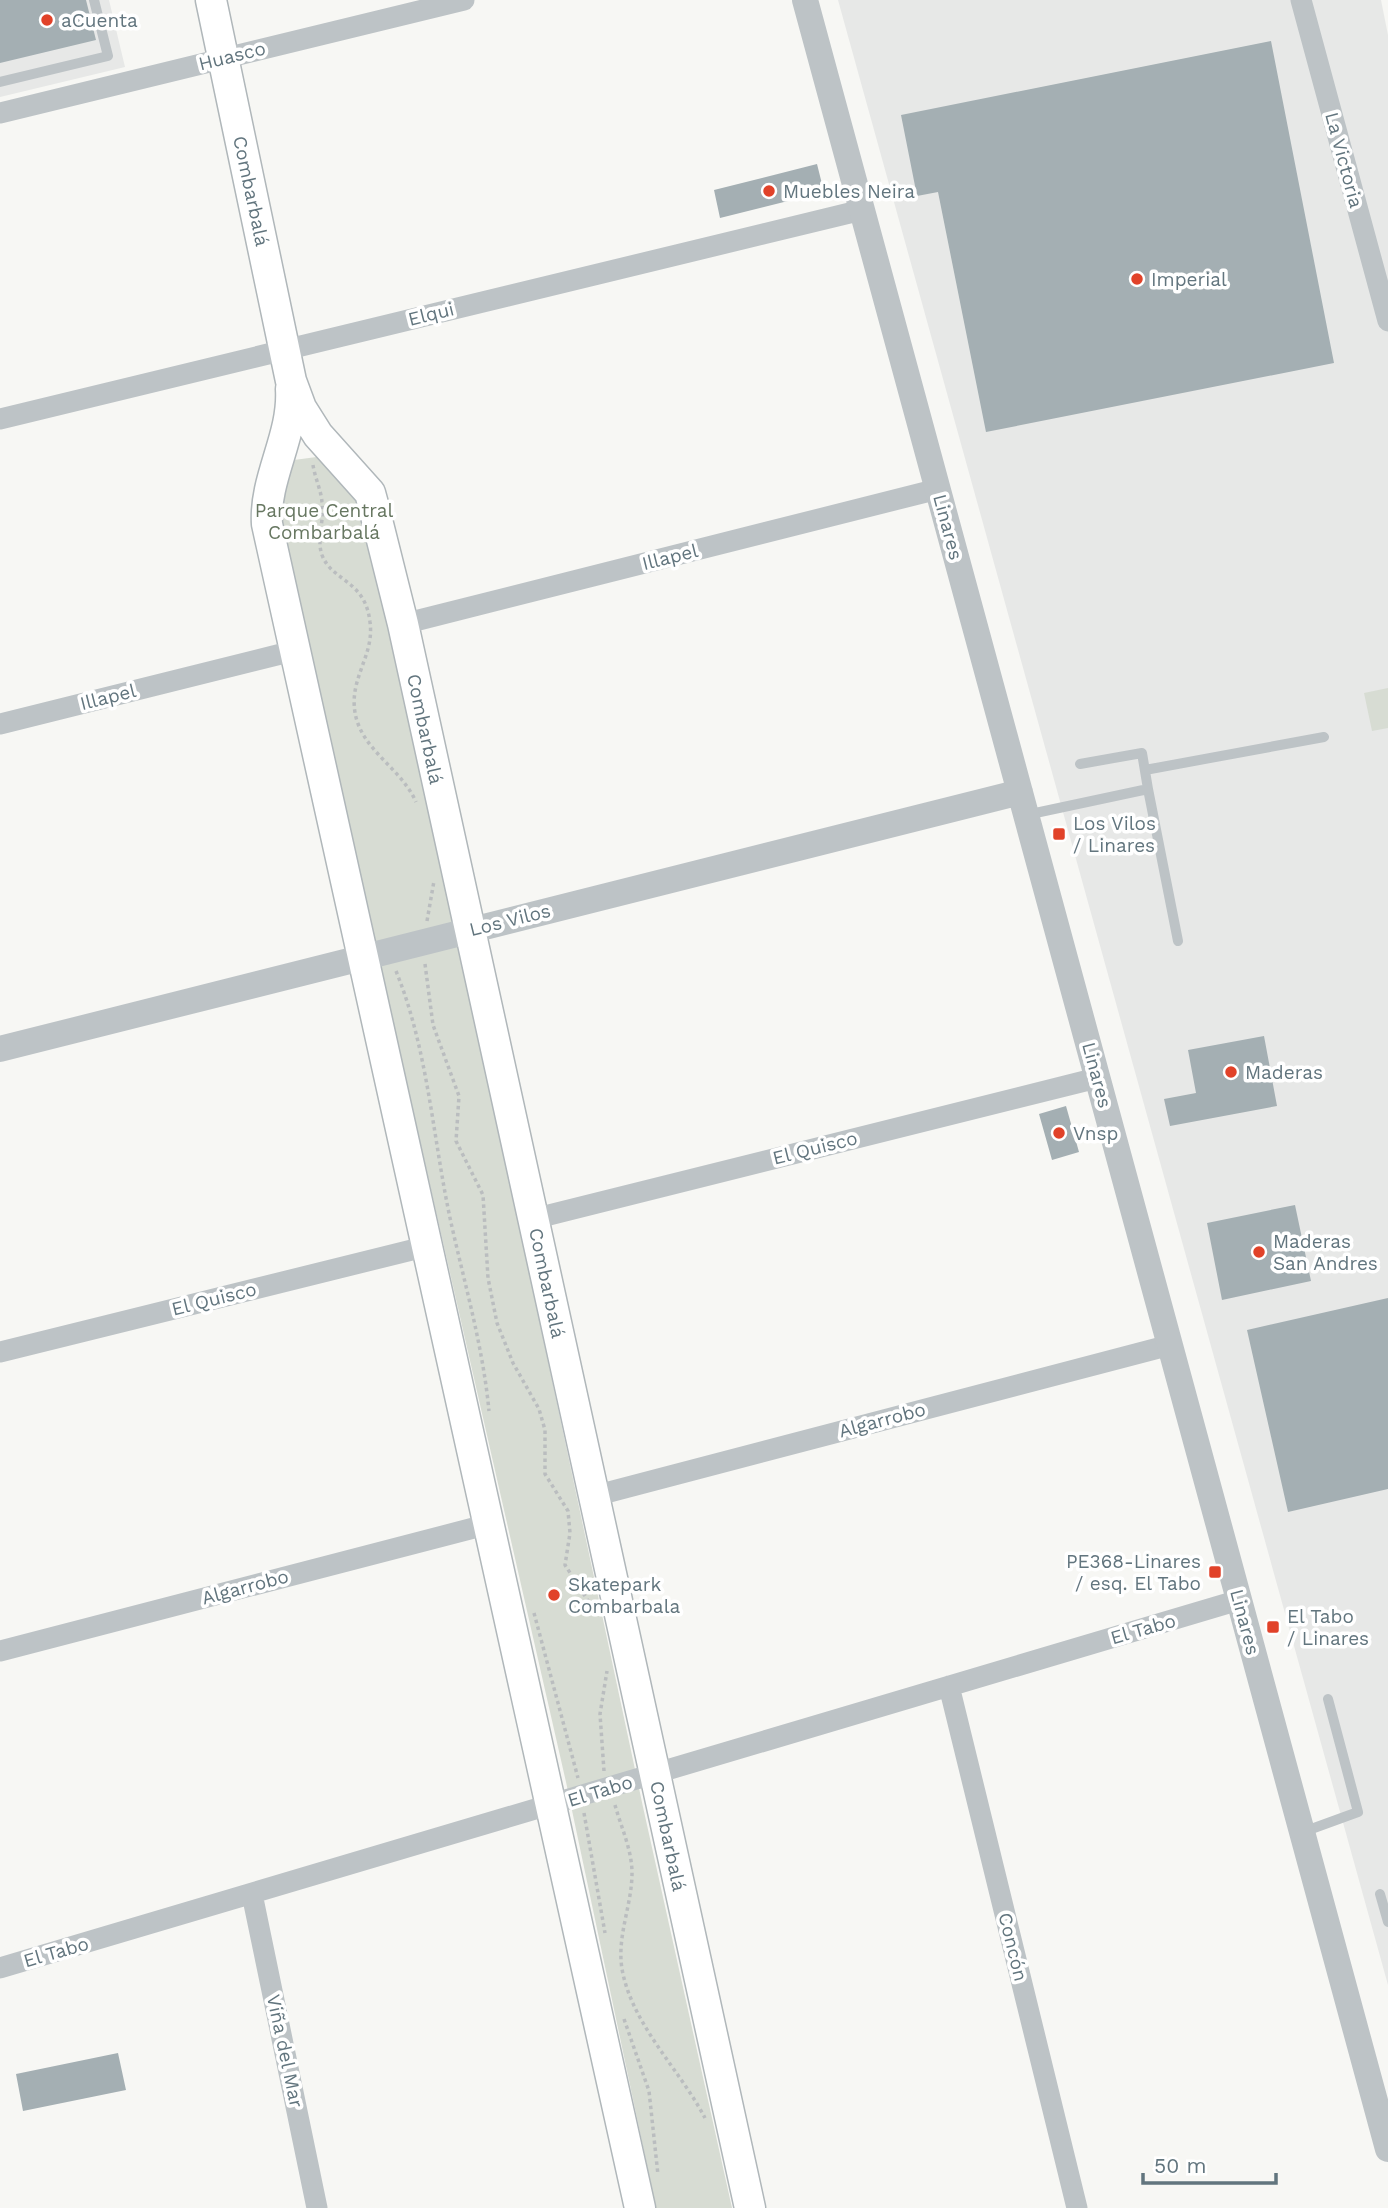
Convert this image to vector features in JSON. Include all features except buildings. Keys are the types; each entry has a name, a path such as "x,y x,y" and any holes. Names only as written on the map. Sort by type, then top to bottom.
{"main road":[{"name":"Combarbalá","path":"211,0 290,381 289,425 267,502 267,524 376,954 428,1245 640,2208"},
{"name":"Combarbalá","path":"290,381 320,447 370,493 403,624 750,2208"},
{"path":"279,462 295,450 320,447"}],"street":[{"name":"Huasco","path":"0,113 464,0"},
{"name":"Linares","path":"805,0 1388,2149"},
{"name":"La Victoria","path":"1301,0 1388,321"},
{"name":"Elqui","path":"0,419 862,210"},
{"name":"Illapel","path":"403,624 938,489"},
{"name":"Illapel","path":"0,724 297,650"},
{"name":"Los Vilos","path":"0,1049 470,930 1023,803"},
{"name":"El Quisco","path":"533,1219 1097,1077"},
{"name":"El Quisco","path":"0,1352 428,1245"},
{"name":"Algarrobo","path":"594,1496 1170,1345"},
{"name":"Algarrobo","path":"0,1651 489,1524"},
{"name":"El Tabo","path":"0,1968 1239,1601"},
{"name":"Concón","path":"950,1686 1077,2208"},
{"name":"Viña del Mar","path":"252,1894 317,2208"}],"lane":[{"path":"0,82 108,56 94,0"},
{"path":"1144,769 1324,737"},
{"path":"1080,764 1142,753 1178,942"},
{"path":"1023,803 1147,789"},
{"path":"1302,1832 1358,1812 1328,1699"},
{"path":"1380,1894 1388,1922"}],"path":[{"path":"320,447 323,502 320,541 323,557 331,569 355,586 371,623 369,646 354,691 357,719 369,744 406,782 420,813"},
{"path":"432,872 434,883 423,942 433,1025 458,1096 456,1141 483,1195 488,1278 497,1322 513,1363 543,1419 545,1474 564,1500 570,1522 565,1565 597,1617"},
{"path":"376,954 405,994 415,1030 453,1228 484,1358 490,1421"},
{"path":"533,1610 582,1796 607,1944"},
{"path":"607,1667 599,1734 609,1788 631,1862 631,1888 620,1944 622,1973 653,2037 706,2120"},
{"path":"623,2017 649,2091 659,2181"}],"shaded area":[{"path":"0,0 109,0 125,67 0,97"},
{"path":"838,0 1381,0 1388,35 1388,1985"}],"green space":[{"name":"Parque Central Combarbalá","path":"324,456 364,498 643,1807 732,2208 656,2208 566,1782 278,518 294,460"},
{"path":"1388,688 1388,728 1372,731 1364,693"}],"place":[{"name":"aCuenta","path":"47,20"},
{"name":"Muebles Neira","path":"769,191"},
{"name":"Imperial","path":"1137,279"},
{"name":"Los Vilos / Linares","path":"1059,834"},
{"name":"Maderas","path":"1231,1072"},
{"name":"Vnsp","path":"1059,1133"},
{"name":"Maderas San Andres","path":"1259,1252"},
{"name":"PE368-Linares / esq. El Tabo","path":"1215,1572"},
{"name":"Skatepark Combarbala","path":"554,1595"},
{"name":"El Tabo / Linares","path":"1273,1627"}]}
